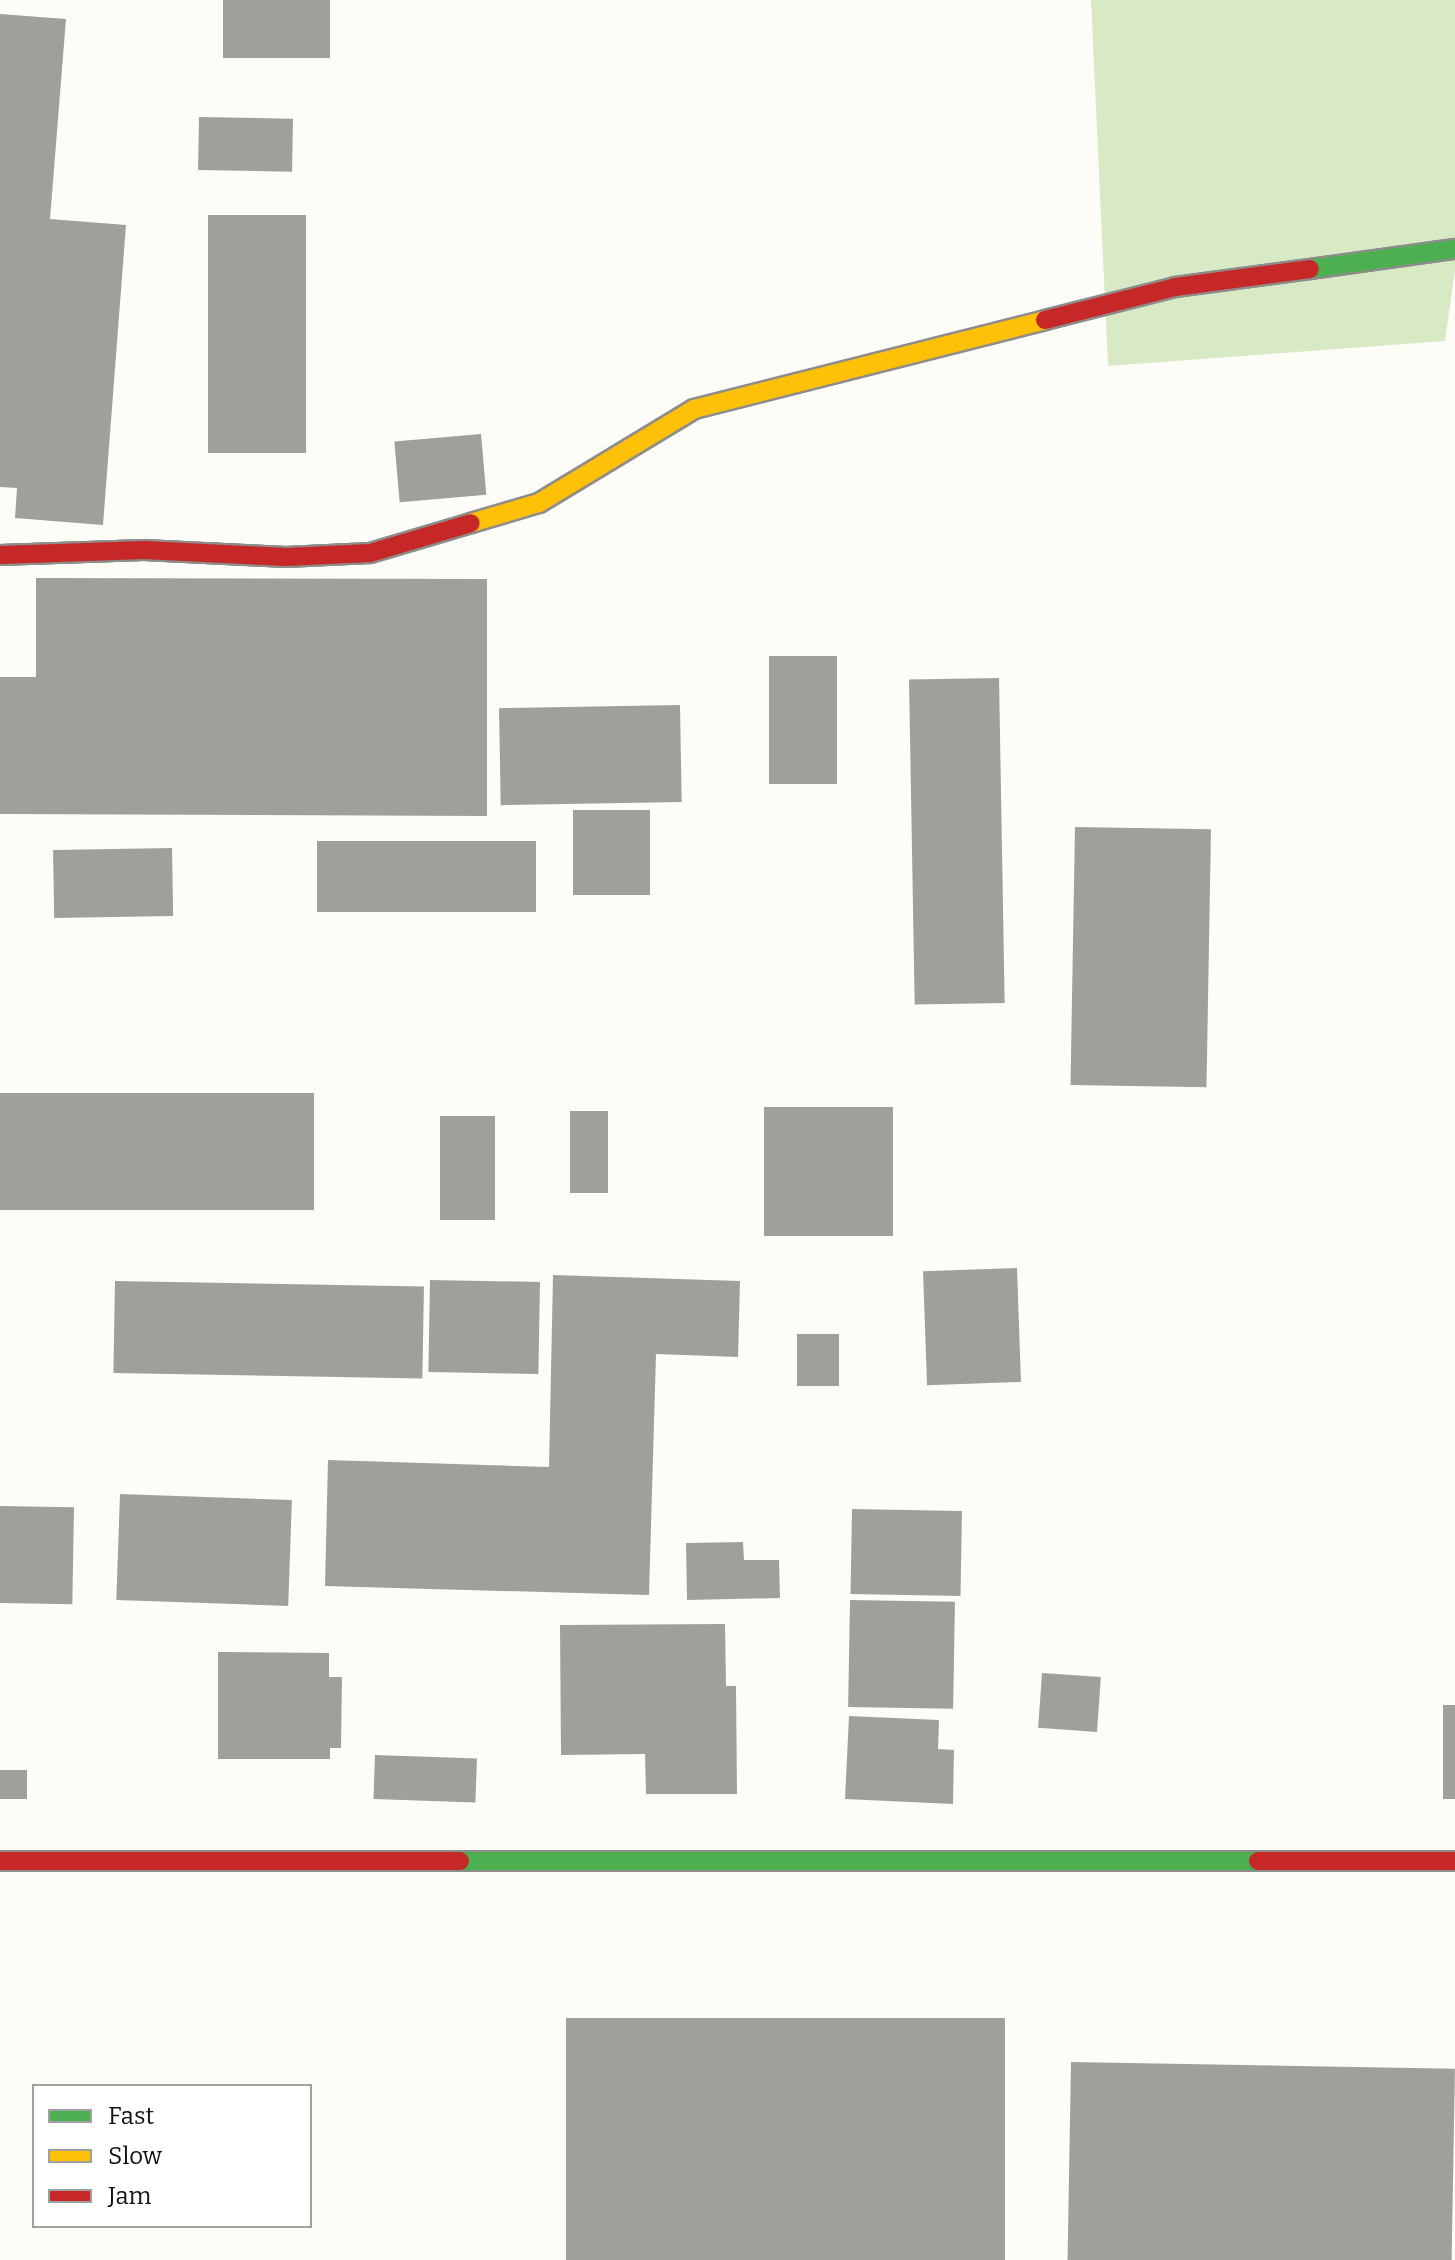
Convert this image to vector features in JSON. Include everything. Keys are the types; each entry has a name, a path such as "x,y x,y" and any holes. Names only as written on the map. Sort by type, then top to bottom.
{"street":[{"path":"0,555 144,550 286,557 370,553 539,503 694,409 1175,287 1455,249"},
{"path":"0,1861 1455,1861"}],"green space":[{"path":"1091,0 1455,0 1455,270 1445,341 1108,366"}],"building":[{"path":"223,0 330,0 330,58 223,58"},
{"path":"0,14 66,19 50,219 126,225 103,525 15,518 17,488 0,487"},
{"path":"199,117 293,119 292,172 198,170"},
{"path":"208,215 306,215 306,453 208,453"},
{"path":"481,434 486,495 400,502 394,442"},
{"path":"36,578 487,579 487,816 0,814 0,677 36,677"},
{"path":"769,656 837,656 837,784 769,784"},
{"path":"999,678 1005,1003 915,1005 909,680"},
{"path":"680,705 682,802 501,805 499,708"},
{"path":"573,810 650,810 650,895 573,895"},
{"path":"1075,827 1211,829 1206,1087 1070,1085"},
{"path":"317,841 536,841 536,912 317,912"},
{"path":"172,848 173,916 54,918 53,850"},
{"path":"0,1093 314,1093 314,1210 0,1210"},
{"path":"764,1107 893,1107 893,1236 764,1236"},
{"path":"570,1111 608,1111 608,1193 570,1193"},
{"path":"440,1116 495,1116 495,1220 440,1220"},
{"path":"1017,1268 1021,1382 927,1385 923,1271"},
{"path":"553,1275 740,1281 738,1357 656,1354 649,1595 325,1586 328,1460 549,1467"},
{"path":"430,1280 540,1282 538,1374 428,1372"},
{"path":"115,1281 424,1286 422,1378 113,1373"},
{"path":"797,1334 839,1334 839,1386 797,1386"},
{"path":"120,1494 292,1500 288,1606 116,1600"},
{"path":"0,1506 74,1507 72,1604 0,1603"},
{"path":"852,1509 962,1511 960,1596 851,1594"},
{"path":"743,1542 744,1560 779,1560 780,1598 687,1600 686,1543"},
{"path":"850,1600 955,1602 953,1709 848,1707"},
{"path":"725,1624 726,1686 736,1686 737,1794 646,1794 645,1754 561,1755 560,1625"},
{"path":"218,1652 329,1653 329,1677 342,1677 341,1748 330,1748 330,1759 218,1759"},
{"path":"1042,1673 1101,1677 1097,1732 1038,1728"},
{"path":"1443,1705 1455,1705 1455,1799 1443,1799"},
{"path":"849,1716 939,1720 938,1749 954,1750 953,1804 845,1799"},
{"path":"375,1755 477,1759 475,1803 373,1799"},
{"path":"0,1770 27,1770 27,1799 0,1799"},
{"path":"566,2018 1005,2018 1005,2260 566,2260"},
{"path":"1071,2062 1455,2069 1452,2260 1068,2260"}],"traffic: fast":[{"path":"1310,269 1455,249"},
{"path":"460,1861 1258,1861"}],"traffic: slow":[{"path":"471,523 539,503 694,409 1045,320"}],"traffic: jam":[{"path":"1045,320 1175,287 1310,269"},
{"path":"0,555 144,550 286,557 370,553 471,523"},
{"path":"0,1861 460,1861"},
{"path":"1258,1861 1455,1861"}]}
